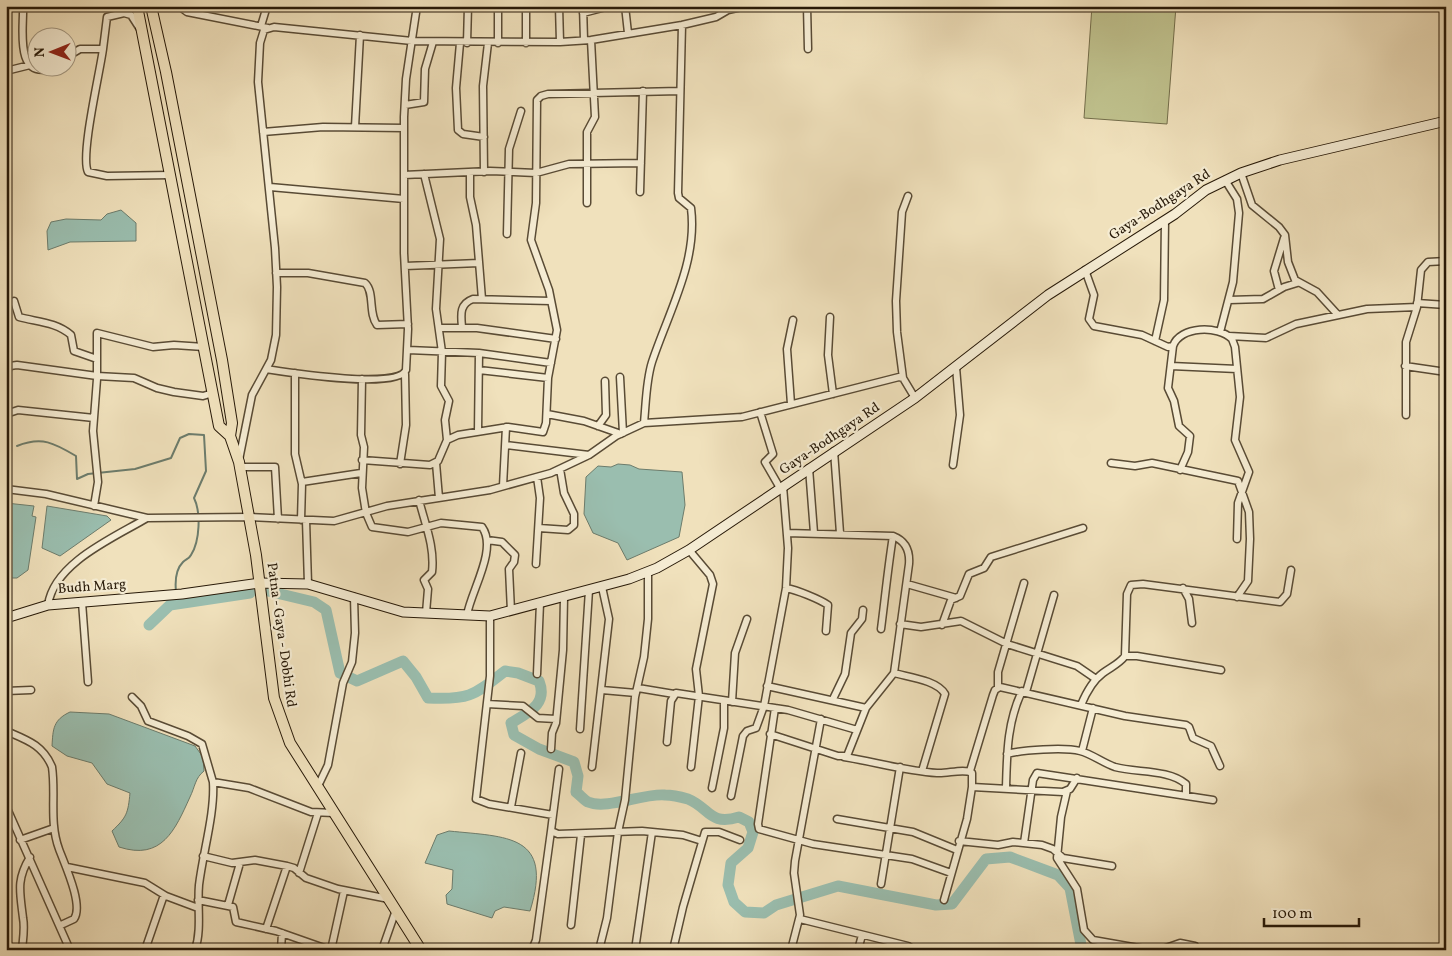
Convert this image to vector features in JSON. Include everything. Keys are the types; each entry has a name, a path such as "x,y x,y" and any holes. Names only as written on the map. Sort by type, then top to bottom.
{"main road":[{"path":"151,7 166,72 217,333 232,423 230,436"},
{"path":"136,13 142,32 171,175 219,426 230,436"},
{"name":"Patna - Gaya - Dobhi Rd","path":"230,436 240,464 260,583 270,675 278,714 290,743 421,950"}],"street":[{"path":"127,6 136,13"},
{"path":"179,6 187,12 264,27 412,41 464,43 526,43 587,40 682,25 716,17 727,8 746,6"},
{"path":"267,6 258,54 258,82 270,187 276,273 275,344 271,360 252,395 240,464 275,467 278,519"},
{"path":"400,464 406,425 405,374 408,350 404,128 417,6"},
{"path":"468,6 456,88 458,130 463,134 484,137"},
{"path":"498,6 498,43"},
{"path":"526,6 526,43"},
{"path":"559,6 560,42"},
{"path":"587,203 587,132 595,117 583,10 610,6"},
{"path":"625,6 628,33"},
{"path":"807,6 808,50"},
{"path":"23,12 23,52 28,62"},
{"path":"136,13 124,13 107,17 86,163 88,172 107,176 171,175"},
{"path":"644,423 650,368 682,280 690,236 691,208 679,198 678,193 682,25"},
{"path":"355,127 360,35"},
{"path":"405,105 424,102 425,69 432,42"},
{"path":"484,172 483,86 488,43"},
{"path":"78,51 103,49"},
{"path":"6,71 28,66"},
{"path":"640,192 643,91"},
{"path":"447,440 458,435 506,427 520,427 543,432 547,414 548,378 556,339 556,326 541,263 531,240 536,203 539,97 544,95 593,92 680,91"},
{"path":"506,234 509,149 520,111"},
{"name":"Gaya-Bodhgaya Rd","path":"182,594 260,583 308,584 396,610 490,616 602,587 648,572 688,550 915,398 1006,326 1085,270 1164,220 1206,190 1241,173 1299,155 1446,121"},
{"path":"264,132 307,127 404,128"},
{"path":"404,175 470,172 536,173 562,165 641,163"},
{"path":"470,172 470,197 476,225 482,299"},
{"path":"1241,173 1252,205 1285,235 1288,262 1297,283 1317,292 1338,315"},
{"path":"424,174 438,228 436,300 442,352 441,386 449,401 445,420 447,440 436,463 439,498"},
{"path":"1220,332 1234,276 1239,212 1237,199 1224,180"},
{"path":"270,187 404,199"},
{"path":"908,196 902,212 896,301 896,332 904,378 915,398"},
{"path":"1155,341 1164,300 1164,220"},
{"path":"1279,290 1274,271 1285,235"},
{"path":"1406,415 1406,342 1417,305 1423,265 1428,262 1446,261"},
{"path":"405,266 435,265 438,263 479,263"},
{"path":"1085,270 1093,290 1089,319 1094,326 1142,335 1168,347 1173,346"},
{"path":"276,273 308,273 365,283 369,287 372,314 376,326 408,324"},
{"path":"1229,300 1268,298 1279,290 1297,283"},
{"path":"462,327 461,313 464,304 473,299 551,301"},
{"path":"14,301 19,317 48,322 71,335 74,351 97,359"},
{"path":"1180,470 1186,460 1190,436 1179,426 1174,401 1168,388 1173,346 1177,337 1186,332 1220,332 1230,336 1266,338 1296,324 1371,308 1446,305"},
{"path":"830,317 828,362 833,394"},
{"path":"791,404 787,349 793,320"},
{"path":"439,328 462,327 556,339"},
{"path":"94,506 98,478 94,418 97,376 95,336 99,333 153,347 174,344 190,348 204,347"},
{"path":"1230,336 1235,347 1240,397 1235,440 1250,472 1238,503 1237,539"},
{"path":"408,350 479,354 551,364"},
{"path":"478,431 479,354"},
{"path":"6,373 10,366 17,366 97,376 134,378 157,388 203,396 213,393"},
{"path":"1171,366 1237,369"},
{"path":"1405,366 1446,372"},
{"path":"953,465 960,416 956,367"},
{"path":"266,368 295,373 362,379 392,378 405,374"},
{"path":"479,370 548,378"},
{"path":"295,373 296,454 302,482 308,584"},
{"path":"620,377 622,433"},
{"path":"6,490 46,494 147,518 249,517 334,521 387,506 503,486 537,477 560,469 589,455 622,433 644,423 730,419 888,379 904,378"},
{"path":"362,379 361,436 364,447 361,473 366,513 370,525 375,530 411,532 428,526 446,523 482,527 487,540 485,561 472,594 467,615"},
{"path":"598,426 606,415 605,381"},
{"path":"6,414 18,410 94,418"},
{"path":"731,796 743,736 747,731 756,728 764,706 786,588 787,533 782,487 765,462 773,454 760,412"},
{"path":"547,414 622,433"},
{"path":"503,486 506,427"},
{"path":"506,445 589,455"},
{"path":"834,451 840,534"},
{"path":"362,460 400,464 436,463"},
{"path":"1111,463 1135,466 1152,464 1235,479 1250,521 1247,584 1237,597"},
{"path":"809,468 814,533"},
{"path":"539,528 568,530 574,525 574,514 564,493 560,469"},
{"path":"302,482 361,473"},
{"path":"536,564 540,498 537,477"},
{"path":"419,500 428,526 432,569 429,577 424,580 428,589 426,613"},
{"path":"48,605 50,592 56,580 75,562 147,518"},
{"path":"942,624 951,600 960,596 969,574 984,568 994,555 1082,528"},
{"path":"787,533 893,536 903,542 909,552 907,584 894,673 866,708 849,754 843,757"},
{"path":"881,629 887,586 887,567 893,536"},
{"path":"487,540 502,542 515,555 514,562 509,569 511,611"},
{"path":"688,550 710,575 713,584 696,669 699,696 690,767"},
{"path":"1081,705 1088,689 1096,679 1119,664 1125,656 1127,594 1130,585 1137,583 1237,597 1283,601 1288,588 1291,570"},
{"path":"599,950 607,918 618,832 625,800 637,690 646,636 648,572"},
{"path":"944,900 959,841 967,819 972,787 970,771 993,695 998,687 998,672 1024,583"},
{"path":"907,584 956,598"},
{"path":"592,767 609,619 602,587"},
{"path":"786,588 801,591 811,598 828,605 826,631"},
{"path":"1183,588 1190,599 1192,623"},
{"path":"580,730 589,590"},
{"name":"Budh Marg","path":"6,618 48,605 182,594"},
{"path":"1006,788 1006,754 1010,723 1024,692 1054,596"},
{"path":"551,749 563,656 564,597"},
{"path":"318,786 328,765 344,680 348,674 354,640 354,598"},
{"path":"82,602 88,682"},
{"path":"537,674 540,603"},
{"path":"833,699 845,677 851,633 862,619 863,610"},
{"path":"490,616 489,690 474,796 479,801 553,815"},
{"path":"712,788 724,728 735,653 748,619"},
{"path":"900,624 921,627 960,621 1007,644 1077,666 1096,679"},
{"path":"1125,656 1137,656 1220,670"},
{"path":"894,673 932,684 941,689 945,694 922,771"},
{"path":"768,686 833,699 866,708"},
{"path":"998,687 1125,716 1186,725 1189,727 1193,738 1211,746 1220,766"},
{"path":"6,691 31,690"},
{"path":"602,690 637,690 674,694 679,692 775,708 822,719 857,730"},
{"path":"667,742 671,701 674,694"},
{"path":"132,697 140,706 148,721 188,736 202,744 213,782 214,799 203,856 198,904 198,936 195,950"},
{"path":"487,704 511,704 526,708 538,718 556,719"},
{"path":"775,708 758,826 762,831 800,841 918,861 951,872"},
{"path":"1082,751 1093,708"},
{"path":"791,950 800,919 794,867 822,719"},
{"path":"6,731 30,740 48,757 53,773 54,828 57,844 67,868 78,908 77,915 61,926"},
{"path":"770,734 843,757 922,771 950,774 970,771"},
{"path":"1006,754 1022,751 1082,751 1115,766 1166,775 1180,780 1186,784 1186,795"},
{"path":"511,807 521,753"},
{"path":"882,884 900,767"},
{"path":"532,950 536,940 560,769"},
{"path":"1024,843 1033,780 1037,774 1077,778 1213,800"},
{"path":"1077,778 1067,791 1061,817 1057,854 1059,862 1077,889 1083,926 1087,935 1093,940 1150,950"},
{"path":"213,782 248,788 303,810 318,813 334,813"},
{"path":"972,787 1067,791"},
{"path":"6,806 61,926 70,950"},
{"path":"299,873 318,813"},
{"path":"838,819 913,832 957,850"},
{"path":"20,840 54,828"},
{"path":"673,950 702,840 708,830 740,840"},
{"path":"551,831 565,836 618,832 652,832 702,840"},
{"path":"636,950 652,832"},
{"path":"571,926 581,835"},
{"path":"959,841 998,845 1024,843 1049,847 1063,858 1112,866"},
{"path":"203,856 226,862 240,863 255,860 287,866 306,878 344,891 389,899"},
{"path":"22,950 24,920 20,895 20,877 30,857"},
{"path":"228,905 240,863"},
{"path":"266,929 287,866"},
{"path":"67,868 145,883 164,895 198,904 228,905 233,907 236,922 282,933 330,950 344,891"},
{"path":"146,950 164,895"},
{"path":"382,950 396,910"},
{"path":"800,919 862,934 914,950"},
{"path":"281,950 282,933"},
{"path":"858,950 862,934"},
{"path":"1160,950 1188,943 1195,946 1196,950"}],"green space":[{"path":"1092,6 1176,6 1167,124 1084,118"}],"shaded area":[{"path":"121,210 136,223 136,241 70,242 48,250 47,231 51,222 66,219 101,220 107,214"},
{"path":"618,464 630,465 639,469 682,472 685,505 679,537 627,560 618,543 593,533 584,514 586,477 598,466 611,467"},
{"path":"6,503 34,506 32,516 36,517 28,570 17,578 6,578"},
{"path":"47,506 107,516 111,520 60,556 42,548"},
{"path":"70,712 109,714 195,746 203,757 204,771 197,780 179,821 165,840 146,850 119,847 112,831 126,814 130,793 107,784 92,763 67,756 52,746 57,722"},
{"path":"449,831 489,835 506,839 520,844 530,853 536,867 536,886 530,911 504,907 495,911 492,918 447,904 446,895 452,889 453,870 425,863 437,835"}],"waterway":[{"path":"17,446 41,441 54,444 68,451 76,456 77,479 88,474 135,469 171,458 180,438 189,434 204,435 206,471 194,498 198,511 198,535 191,555 178,569 176,592"},
{"path":"268,591 314,602 326,610 340,673 357,681 403,661 416,677 428,698 453,698 470,695 505,671 518,673 539,681 541,689 539,701 530,711 511,723 514,735 539,749 574,762 578,776 576,792 588,802 605,804 646,796 671,795 688,799 715,818 729,819 739,817 749,822 753,832 748,848 731,863 728,885 734,902 745,912 764,913 776,905 838,886 936,905 952,904 986,859 1010,857 1058,875 1070,888 1082,950"},
{"path":"149,625 170,605 250,593"},
{"path":"176,597 176,604"}]}
